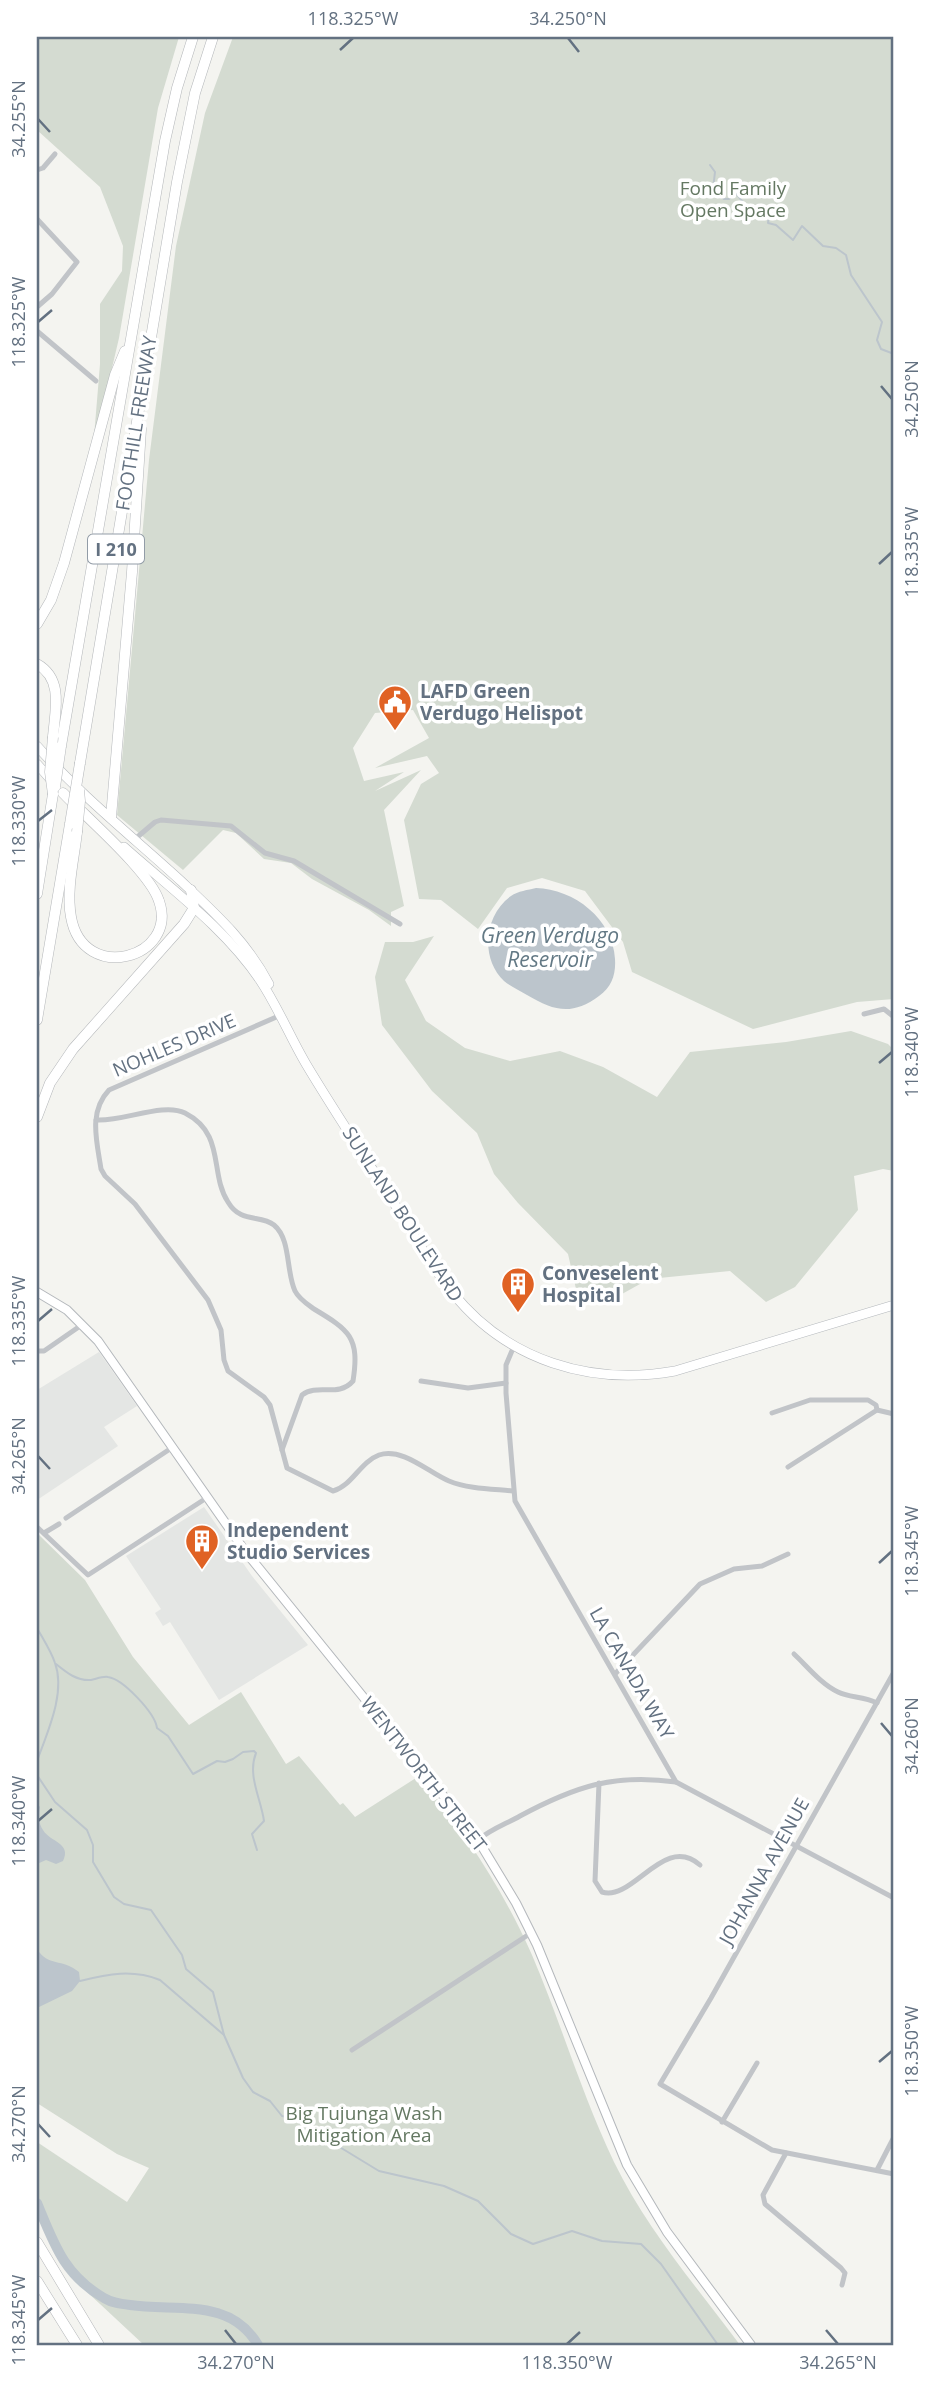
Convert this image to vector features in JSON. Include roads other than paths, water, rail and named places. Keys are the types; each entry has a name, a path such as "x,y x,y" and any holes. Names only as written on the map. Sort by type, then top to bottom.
{"highway":[{"name":"FOOTHILL FREEWAY","path":"37,894 51,807 58,793 61,746 165,141 177,88 193,37"},
{"name":"FOOTHILL FREEWAY","path":"73,828 80,801 77,779 186,135 195,93 213,37"},
{"path":"37,624 51,600 64,563 115,375 133,331"},
{"path":"111,817 151,335"},
{"path":"37,664 48,672 56,691 50,772 58,793 130,862 157,894 161,923 149,944 136,954 121,958 101,956 86,947 76,932 70,907 73,828"},
{"path":"37,1020 73,828"},
{"path":"37,1117 51,1083 73,1049 184,924 194,908 191,890"},
{"path":"37,2242 98,2343"},
{"path":"37,2281 77,2345"}],"main road":[{"name":"SUNLAND BOULEVARD","path":"37,746 227,923 251,953 276,998 281,1015"},
{"name":"SUNLAND BOULEVARD","path":"37,764 58,793 194,908 244,958 281,1015 305,1062 446,1284 480,1322 514,1346 543,1360 579,1371 625,1376 657,1374 676,1371 894,1305"},
{"name":"WENTWORTH STREET","path":"37,1292 67,1310 98,1341 246,1551 478,1840 531,1933 627,2165 667,2232 751,2345"}],"street":[{"path":"37,170 43,168 55,155"},
{"path":"37,219 77,262 52,294 37,307"},
{"path":"37,331 96,381"},
{"path":"135,839 161,820 231,826 264,853 294,861 400,924"},
{"path":"864,1014 884,1009 894,1017"},
{"name":"NOHLES DRIVE","path":"96,1120 100,1101 117,1085 281,1015"},
{"path":"282,1452 297,1404 304,1393 314,1390 343,1390 353,1381 354,1348 349,1333 299,1297 291,1280 285,1246 277,1228 268,1222 244,1216 229,1204 223,1191 211,1139 193,1118 180,1111 159,1110 124,1119 96,1120 101,1169 135,1204 208,1300 220,1330 228,1371 264,1397 270,1405 282,1452 287,1468 333,1491 346,1484 370,1460 378,1455 391,1454 407,1459 453,1483 513,1491"},
{"path":"37,1351 44,1351 83,1324"},
{"name":"LA CANADA WAY","path":"514,1346 507,1360 506,1383 513,1491 520,1509 676,1782"},
{"path":"421,1381 468,1388 506,1383"},
{"path":"772,1413 810,1400 868,1400 876,1405 877,1410"},
{"path":"788,1467 877,1410 894,1414"},
{"path":"66,1518 173,1447"},
{"path":"37,1527 88,1575 208,1497"},
{"path":"44,1533 59,1524"},
{"path":"615,1674 700,1584 734,1569 762,1566 788,1554"},
{"path":"793,1654 834,1690 842,1694 863,1696 877,1703"},
{"name":"JOHANNA AVENUE","path":"722,2122 660,2084 712,1998 894,1672"},
{"path":"478,1840 491,1830 559,1795 599,1783 653,1779 676,1782 894,1898"},
{"path":"599,1783 595,1881 602,1892 614,1893 674,1856 687,1856 700,1865"},
{"path":"352,2050 531,1933"},
{"path":"757,2063 722,2122 763,2146 786,2153 894,2174"},
{"path":"877,2170 894,2137"},
{"path":"786,2153 763,2195 765,2204 841,2268 845,2273 842,2285"}],"water":[{"name":"Green Verdugo Reservoir","path":"536,888 564,894 577,900 599,919 613,945 615,965 610,984 599,996 580,1007 563,1009 546,1005 504,981 491,961 488,937 495,914 511,896"},
{"path":"37,1803 40,1807 41,1827 65,1850 63,1861 56,1864 46,1860 37,1864"},
{"path":"37,1949 46,1958 79,1972 80,1981 72,1991 37,2008"}],"waterway":[{"path":"710,165 715,172 713,189 724,199 729,199 735,193 746,206 759,207 769,216 768,223 776,225 793,240 802,226 823,246 836,248 846,255 851,275 882,322 877,340 881,349 894,354"},
{"path":"37,1628 55,1663 58,1675 54,1713 37,1761"},
{"path":"56,1664 77,1678 91,1680 108,1677 130,1690 151,1714 157,1728 168,1736 193,1774 217,1761 225,1762 243,1752 254,1751 254,1778 264,1821 252,1834 257,1850"},
{"path":"37,1775 55,1802 87,1830 93,1845 93,1862 114,1897 124,1904 151,1910 182,1955 186,1969 213,1992 224,2035 243,2078 253,2092 270,2101 282,2116 292,2118 379,2171 444,2186 478,2201 511,2234 533,2244 572,2231 602,2241 641,2244 661,2264 718,2345"},
{"path":"80,1981 120,1974 160,1980 224,2035"},
{"path":"37,2203 55,2245 70,2269 90,2289 104,2298 123,2304 218,2313 233,2319 258,2345"}],"place":[{"name":"LAFD Green Verdugo Helispot","path":"395,732"},
{"name":"Conveselent Hospital","path":"518,1314"},
{"name":"Independent Studio Services","path":"202,1571"}],"park label":[{"name":"Fond Family Open Space","path":"733,199"},
{"name":"Big Tujunga Wash Mitigation Area","path":"364,2124"}]}
